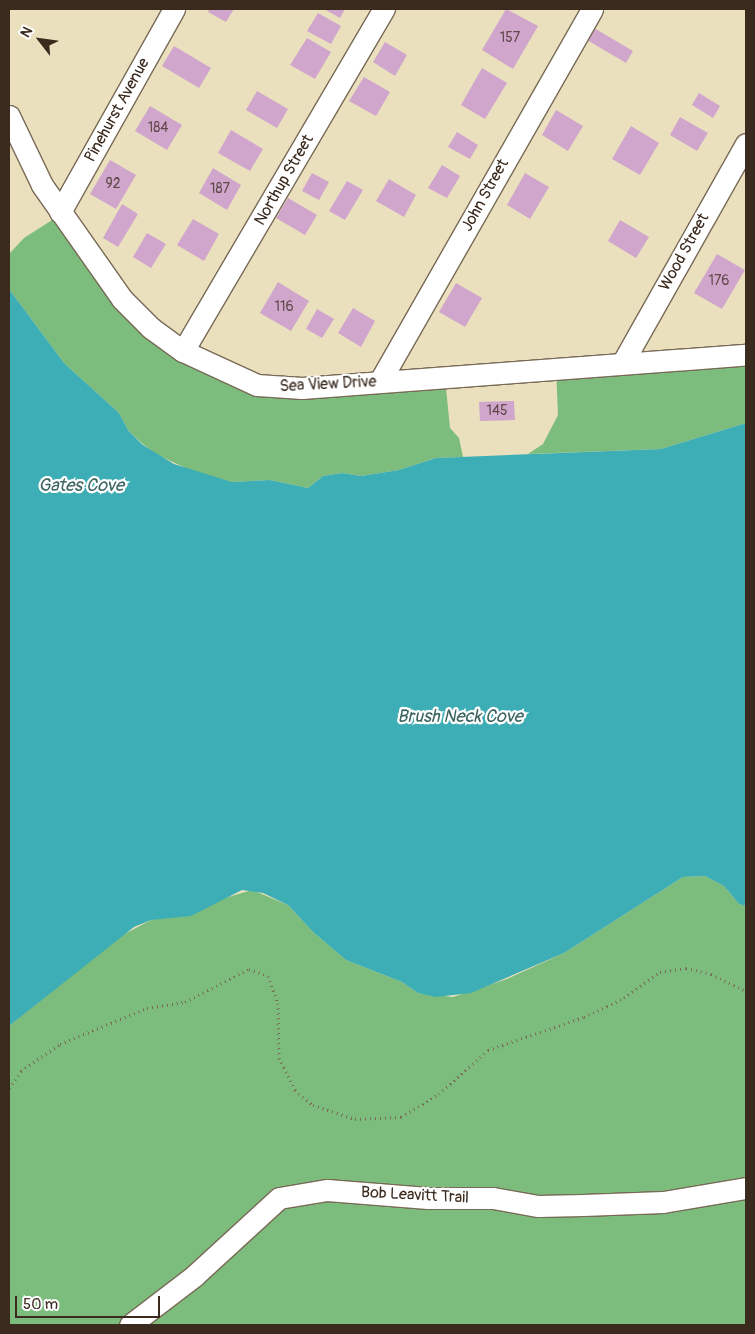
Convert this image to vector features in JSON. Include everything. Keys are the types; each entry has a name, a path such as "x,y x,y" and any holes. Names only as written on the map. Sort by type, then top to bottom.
{"street":[{"name":"Pinehurst Avenue","path":"60,212 174,9"},
{"name":"Northup Street","path":"183,351 384,9"},
{"name":"John Street","path":"380,382 592,9"},
{"name":"Sea View Drive","path":"9,116 42,185 122,299 151,328 183,351 257,385 302,388 623,362 746,355"},
{"name":"Wood Street","path":"623,362 746,144"},
{"name":"Bob Leavitt Trail","path":"130,1325 194,1276 279,1198 327,1190 428,1198 494,1198 538,1206 663,1202 746,1188"}],"path":[{"path":"9,1088 21,1071 60,1044 147,1008 185,1002 249,969 268,976 278,1003 279,1058 295,1090 314,1105 355,1119 401,1117 439,1094 488,1050 584,1017 624,998 660,972 686,968 710,974 746,992"}],"green space":[{"path":"60,215 149,327 254,384 445,378 450,428 459,438 463,457 436,458 399,470 361,476 342,473 323,476 308,488 270,480 232,482 192,471 158,455 128,430 119,413 64,363 9,289 9,254 24,238"},
{"path":"746,354 746,423 661,449 528,454 543,444 558,415 556,368"},
{"path":"705,876 724,886 739,904 746,906 746,1325 9,1325 9,1026 119,937 151,920 252,890 288,905 313,932 346,960 402,982 418,993 453,997 507,979 564,953 683,877"}],"water":[{"name":"Brush Neck Cove","path":"9,289 64,363 119,413 128,430 143,445 174,464 232,482 270,480 308,488 323,476 342,473 361,476 399,470 436,458 661,449 746,423 746,906 739,904 724,886 705,876 683,877 564,953 471,993 436,997 418,993 402,982 346,960 313,932 288,905 263,893 242,890 191,916 151,920 134,927 9,1026"}],"building":[{"path":"210,9 234,9 226,22 208,12"},
{"path":"324,9 345,9 340,18"},
{"path":"506,9 538,26 513,69 482,50"},
{"path":"318,13 341,26 331,44 307,31"},
{"path":"594,28 633,51 626,63 587,40"},
{"path":"307,38 331,52 315,79 290,65"},
{"path":"385,42 407,55 395,76 373,62"},
{"path":"174,46 211,68 199,88 162,66"},
{"path":"482,68 507,83 485,119 461,105"},
{"path":"364,77 390,92 376,116 349,101"},
{"path":"257,91 288,109 277,128 246,110"},
{"path":"699,93 720,106 713,118 692,105"},
{"path":"150,106 182,125 167,150 135,131"},
{"path":"556,110 583,126 568,151 542,135"},
{"path":"680,117 708,133 697,151 670,135"},
{"path":"631,126 659,143 640,175 612,159"},
{"path":"231,130 263,149 250,171 218,153"},
{"path":"457,132 478,145 470,159 448,147"},
{"path":"110,160 136,175 116,209 90,194"},
{"path":"442,165 460,176 447,198 428,188"},
{"path":"213,168 241,185 227,210 199,193"},
{"path":"312,173 329,182 319,200 302,191"},
{"path":"525,173 549,187 530,219 507,205"},
{"path":"389,179 416,195 404,217 376,201"},
{"path":"347,181 363,190 345,220 329,211"},
{"path":"288,198 317,215 305,235 276,218"},
{"path":"122,204 138,214 118,247 103,238"},
{"path":"193,219 219,234 204,261 177,245"},
{"path":"620,220 649,237 636,258 608,241"},
{"path":"147,233 166,244 151,268 133,257"},
{"path":"717,254 745,270 722,309 694,293"},
{"path":"278,282 309,301 291,331 260,313"},
{"path":"456,283 482,298 465,327 439,312"},
{"path":"353,308 375,321 361,347 338,333"},
{"path":"317,309 334,319 322,338 306,329"},
{"path":"514,401 515,420 480,421 479,402"}],"water label":[{"name":"Gates Cove","path":"81,486"}]}
